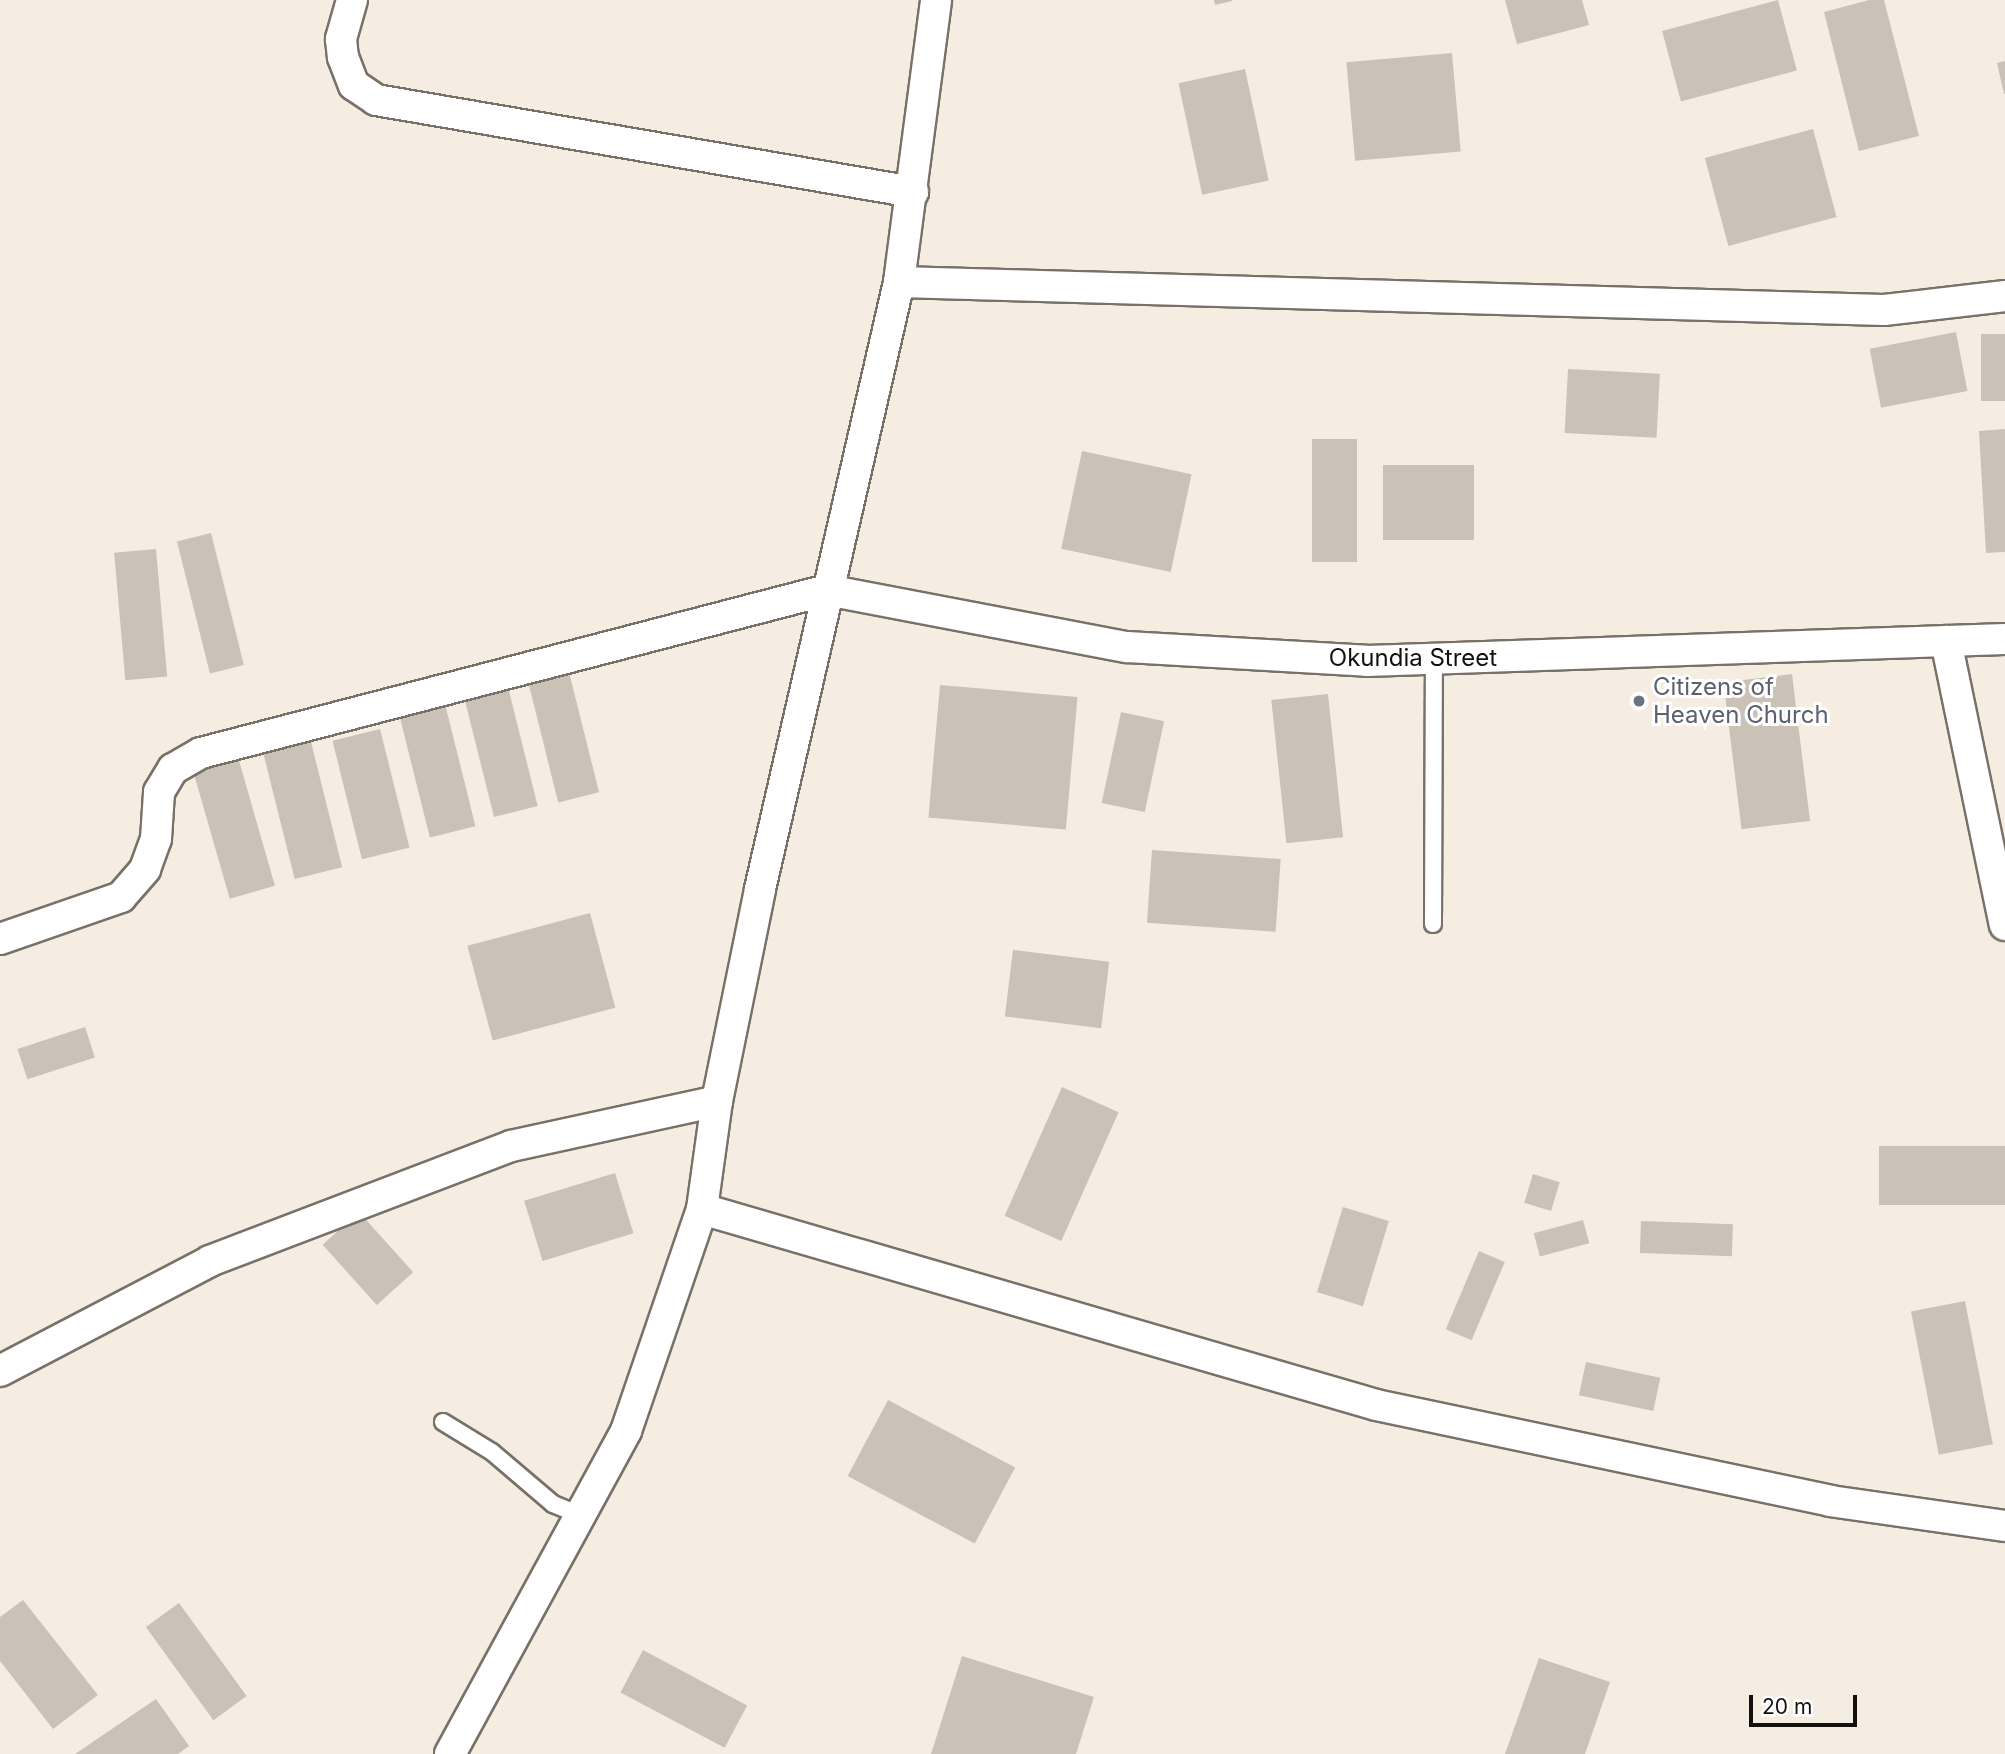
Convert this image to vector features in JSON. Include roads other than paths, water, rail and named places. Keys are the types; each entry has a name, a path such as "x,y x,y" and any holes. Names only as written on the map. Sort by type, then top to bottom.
{"street":[{"path":"352,0 341,39 343,57 354,85 376,100 913,192"},
{"path":"450,1754 626,1431 702,1209 718,1101 827,590 899,282 913,192 936,0"},
{"path":"899,282 1884,310 2005,296"},
{"path":"0,939 121,897 145,869 156,839 159,792 173,769 201,754 827,590"},
{"name":"Okundia Street","path":"827,590 1127,647 1367,661 2005,639"},
{"path":"1946,641 2005,925"},
{"path":"0,1371 210,1261 511,1146 718,1101"},
{"path":"702,1209 1376,1405 1830,1502 2005,1525"}],"lane":[{"path":"1433,924 1434,660"},
{"path":"443,1422 492,1452 553,1504 580,1515"}],"place":[{"name":"Citizens of Heaven Church","path":"1639,701"}]}
